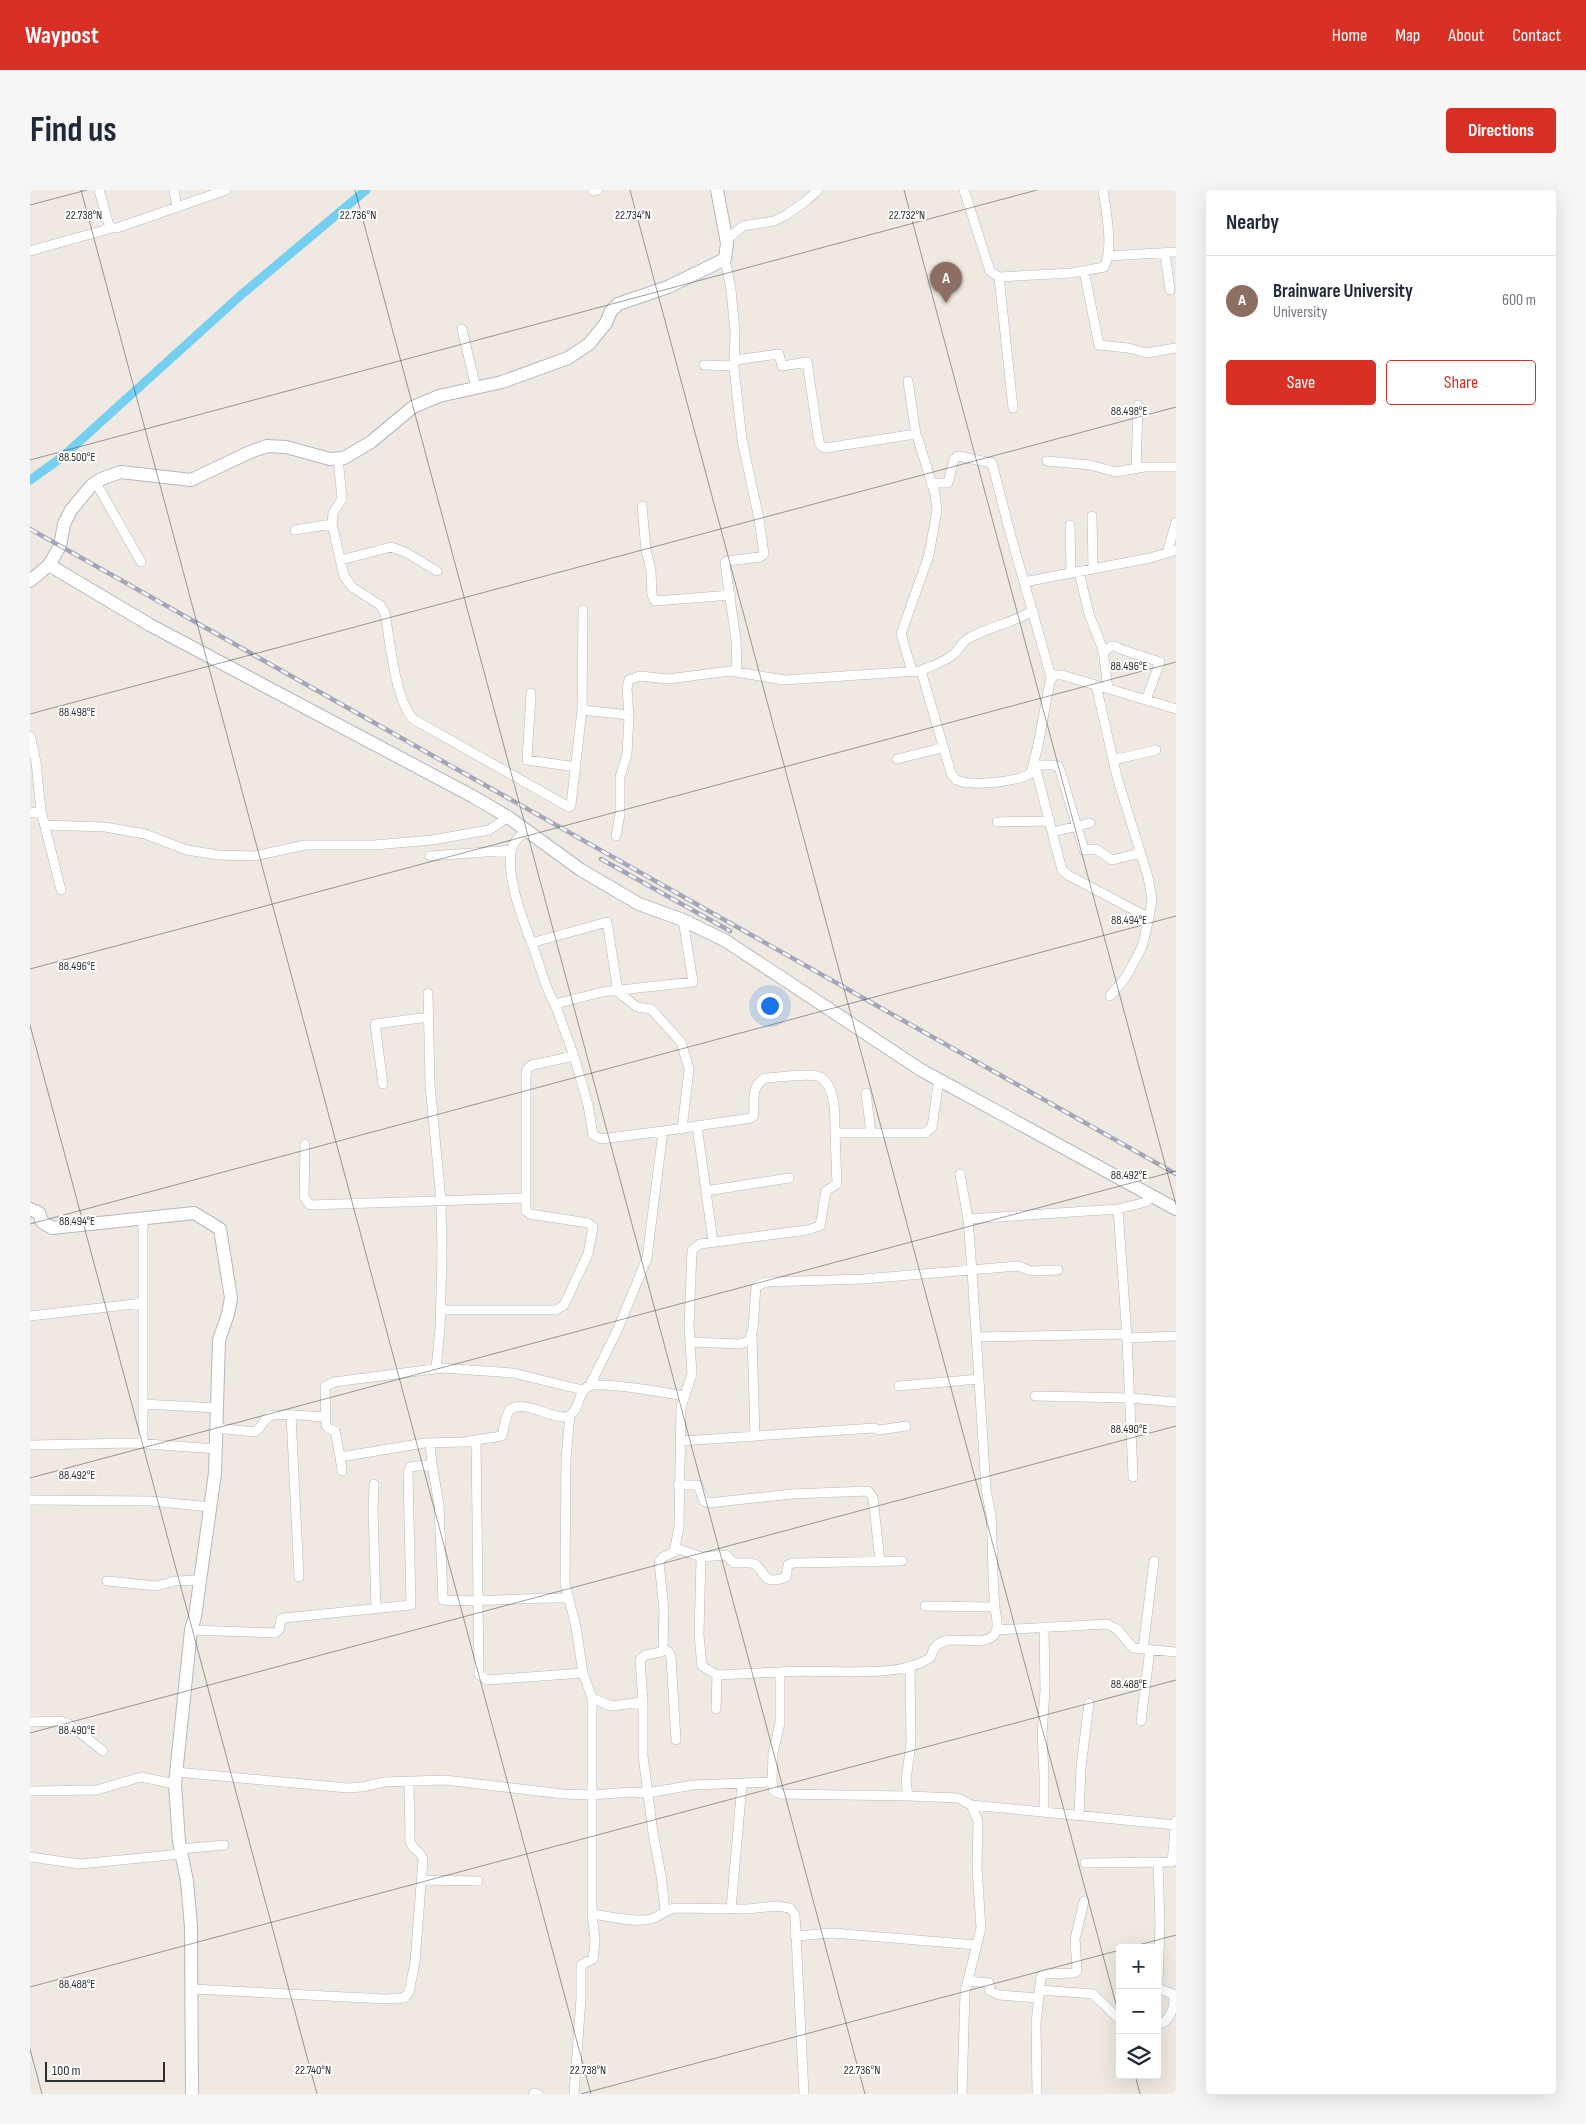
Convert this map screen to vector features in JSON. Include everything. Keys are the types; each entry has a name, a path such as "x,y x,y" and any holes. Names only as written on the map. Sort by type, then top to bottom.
{"street":[{"path":"99,190 109,225 112,228"},
{"path":"174,190 177,207"},
{"path":"30,251 117,228 226,190"},
{"path":"716,190 726,240 725,259 731,290 735,330 734,363 743,446 759,519 764,554 760,557 727,561 726,563 736,640 737,671"},
{"path":"726,240 743,226 774,221 806,201 818,190"},
{"path":"964,190 990,271 999,277 1084,271 1104,267 1108,256 1108,238 1103,190"},
{"path":"1165,252 1170,290"},
{"path":"1108,256 1176,252"},
{"path":"30,581 49,565 60,546 64,524 71,510 96,483 121,472 191,480 267,446 286,447 330,459 344,458 371,442 413,407 439,396 502,382 568,358 589,344 606,323 610,311 618,304 668,287 725,259"},
{"path":"1084,271 1099,345 1128,348 1147,353 1176,348"},
{"path":"999,277 1013,408"},
{"path":"462,329 476,388"},
{"path":"704,365 734,363 779,354 782,366 807,362 818,442 825,448 916,435"},
{"path":"908,381 916,435 931,482 937,510 931,544 901,634 916,671 922,674 942,748 951,773 959,781 975,784 1019,778 1030,773 1034,763 1052,677 1008,529 992,463 958,456 954,459 948,483 931,482"},
{"path":"1136,468 1138,405"},
{"path":"338,458 342,499 333,513 332,524 340,560 347,582 380,605 385,613 401,700 407,713 413,719 567,807 572,804 582,710 583,610"},
{"path":"1048,461 1090,465 1116,472 1136,468 1176,467"},
{"path":"96,483 141,562"},
{"path":"642,506 646,550 651,570 652,595 655,601 731,595"},
{"path":"1092,516 1093,569"},
{"path":"1024,582 1075,573 1171,551 1176,522"},
{"path":"295,530 332,524"},
{"path":"1070,525 1075,573 1103,653 1108,689"},
{"path":"340,560 390,547 405,552 437,570"},
{"path":"49,565 150,624 508,817 581,870 639,904 683,920 726,941 863,1032 939,1079 1176,1209"},
{"path":"616,836 620,814 620,776 626,754 629,715 627,685 629,680 637,677 668,679 737,671 784,680 916,671 955,654 959,646 967,638 1020,618 1033,611"},
{"path":"1103,653 1116,645 1160,662 1146,700"},
{"path":"1052,677 1054,675 1062,675 1176,709"},
{"path":"1096,685 1113,760 1152,899 1150,918 1142,947 1134,964 1110,996"},
{"path":"531,693 527,760 576,767"},
{"path":"582,710 629,715"},
{"path":"30,736 37,768 42,811 61,890"},
{"path":"897,759 942,748"},
{"path":"1113,760 1156,750"},
{"path":"1034,763 1061,865 1068,875 1150,918"},
{"path":"1034,763 1059,767 1082,848 1086,851 1096,849 1112,860 1140,853"},
{"path":"30,813 42,811"},
{"path":"45,824 105,827 145,834 187,850 218,855 254,856 305,845 374,845 432,840 489,830 508,817"},
{"path":"998,822 1050,821"},
{"path":"1053,832 1090,823"},
{"path":"526,830 515,841 512,850 512,873 520,912 546,990 555,1004 574,1056 588,1105 591,1129 596,1138 601,1139 751,1118 754,1115 754,1088 758,1082 765,1078 812,1075 821,1078 829,1088 835,1110 838,1184 826,1192 820,1226 807,1230 700,1244 692,1250 690,1326 692,1374 681,1407 678,1485 679,1527 676,1548 672,1553 660,1559 659,1562 664,1610 663,1649 658,1653 645,1655 640,1660 643,1702 643,1756 665,1910"},
{"path":"430,856 512,850"},
{"path":"555,1004 602,992 618,992 693,982 683,920"},
{"path":"531,943 607,922 618,992 637,1006 651,1009 681,1042 689,1069 682,1128"},
{"path":"428,993 430,1085 441,1200 441,1310 436,1368"},
{"path":"383,1084 375,1024 429,1017"},
{"path":"441,1310 556,1310 564,1306 588,1254 593,1227 588,1223 530,1214 526,1211 527,1069 539,1062 574,1056"},
{"path":"835,1132 925,1134 932,1127 939,1079"},
{"path":"866,1093 871,1133"},
{"path":"697,1126 713,1242"},
{"path":"340,1457 430,1443 502,1436 508,1412 513,1408 525,1406 564,1417 570,1415 576,1409 616,1331 647,1258 663,1131"},
{"path":"305,1144 304,1197 310,1206 525,1198"},
{"path":"701,1557 700,1658 702,1666 718,1675 889,1670 925,1661 931,1656 932,1649 941,1642 990,1638 996,1634 991,1513 986,1489 968,1219 960,1174"},
{"path":"706,1191 788,1178"},
{"path":"968,1219 1118,1209 1146,1202 1152,1196"},
{"path":"30,1209 39,1212 42,1222 52,1228 194,1213 220,1228 231,1298 228,1314 219,1340 216,1449 195,1617 190,1630 176,1778 181,1852 188,1890 192,1989 192,2094"},
{"path":"1118,1209 1127,1336 1133,1477"},
{"path":"143,1218 143,1443"},
{"path":"755,1436 752,1334 756,1287 765,1282 863,1279 1018,1266 1031,1271 1058,1270"},
{"path":"30,1316 143,1303"},
{"path":"691,1342 740,1344 749,1341 752,1334"},
{"path":"976,1337 1176,1336"},
{"path":"342,1471 336,1432 327,1427 326,1387 330,1383 436,1368 513,1373 586,1388 603,1384 684,1396"},
{"path":"899,1386 979,1379"},
{"path":"1035,1396 1129,1398 1176,1402"},
{"path":"143,1404 217,1408"},
{"path":"216,1428 254,1432 270,1416 291,1415 326,1418"},
{"path":"291,1415 300,1577"},
{"path":"570,1415 566,1469 565,1583 576,1627 583,1673 592,1698 592,1914 595,1952 593,1959 581,1965 581,1999 574,2094"},
{"path":"681,1441 874,1428 879,1430 906,1426"},
{"path":"476,1440 479,1675 488,1680 583,1673"},
{"path":"30,1445 143,1443 216,1449"},
{"path":"430,1443 440,1505 443,1600 530,1597 569,1598"},
{"path":"190,1630 275,1632 279,1630 281,1620 284,1618 411,1605 408,1474 410,1467 432,1464"},
{"path":"374,1484 376,1608"},
{"path":"678,1485 698,1485 704,1501 708,1503 792,1494 868,1492 873,1498 880,1562"},
{"path":"30,1500 151,1501 210,1506"},
{"path":"676,1548 701,1557 726,1555 734,1562 752,1563 768,1579 786,1577 788,1565 793,1562 902,1561"},
{"path":"1141,1721 1154,1561"},
{"path":"107,1581 156,1586 175,1581 200,1580"},
{"path":"925,1606 995,1607"},
{"path":"997,1630 1107,1624 1117,1629 1129,1646 1176,1652"},
{"path":"1044,1627 1045,1690 1042,1734 1044,1812"},
{"path":"663,1649 669,1652 671,1658 676,1740"},
{"path":"908,1796 906,1782 912,1742 910,1666"},
{"path":"780,1672 780,1723 773,1753 772,1782 774,1791 781,1794 948,1797 958,1798 971,1805 1176,1823 1172,1862 1085,1863"},
{"path":"716,1709 718,1675"},
{"path":"592,1698 611,1706 643,1702"},
{"path":"1079,1815 1081,1768 1089,1703"},
{"path":"30,1722 61,1721 69,1724 103,1752"},
{"path":"30,1791 97,1790 141,1777 347,1788 384,1782 445,1780 563,1794 647,1793 693,1785 772,1782"},
{"path":"192,1989 385,1999 404,1998 409,1992 415,1962 422,1855 413,1849 410,1841 408,1782"},
{"path":"732,1909 742,1784"},
{"path":"962,2094 965,1992 981,1928 977,1868 978,1821 971,1805"},
{"path":"30,1857 80,1864 181,1852 224,1844"},
{"path":"1158,1863 1160,1922 1158,1985 1160,1989 1173,1994 1174,1999 1173,2011 1167,2021 1161,2023"},
{"path":"421,1880 478,1881"},
{"path":"1037,2094 1036,2023 1042,1974 1074,1973 1077,1971 1075,1939 1084,1901"},
{"path":"592,1914 643,1920 652,1919 665,1910 760,1909 776,1906 790,1908 795,1915 803,2033 804,2094"},
{"path":"795,1936 832,1934 977,1945"},
{"path":"968,1981 990,1983 990,1991 999,1995 1093,1994 1116,2016"}],"waterway":[{"path":"30,480 61,458 241,295 366,190"}],"railway":[{"path":"30,529 1176,1174"},
{"path":"601,859 730,931"}],"place":[{"name":"Brainware University","path":"946,303"}]}
